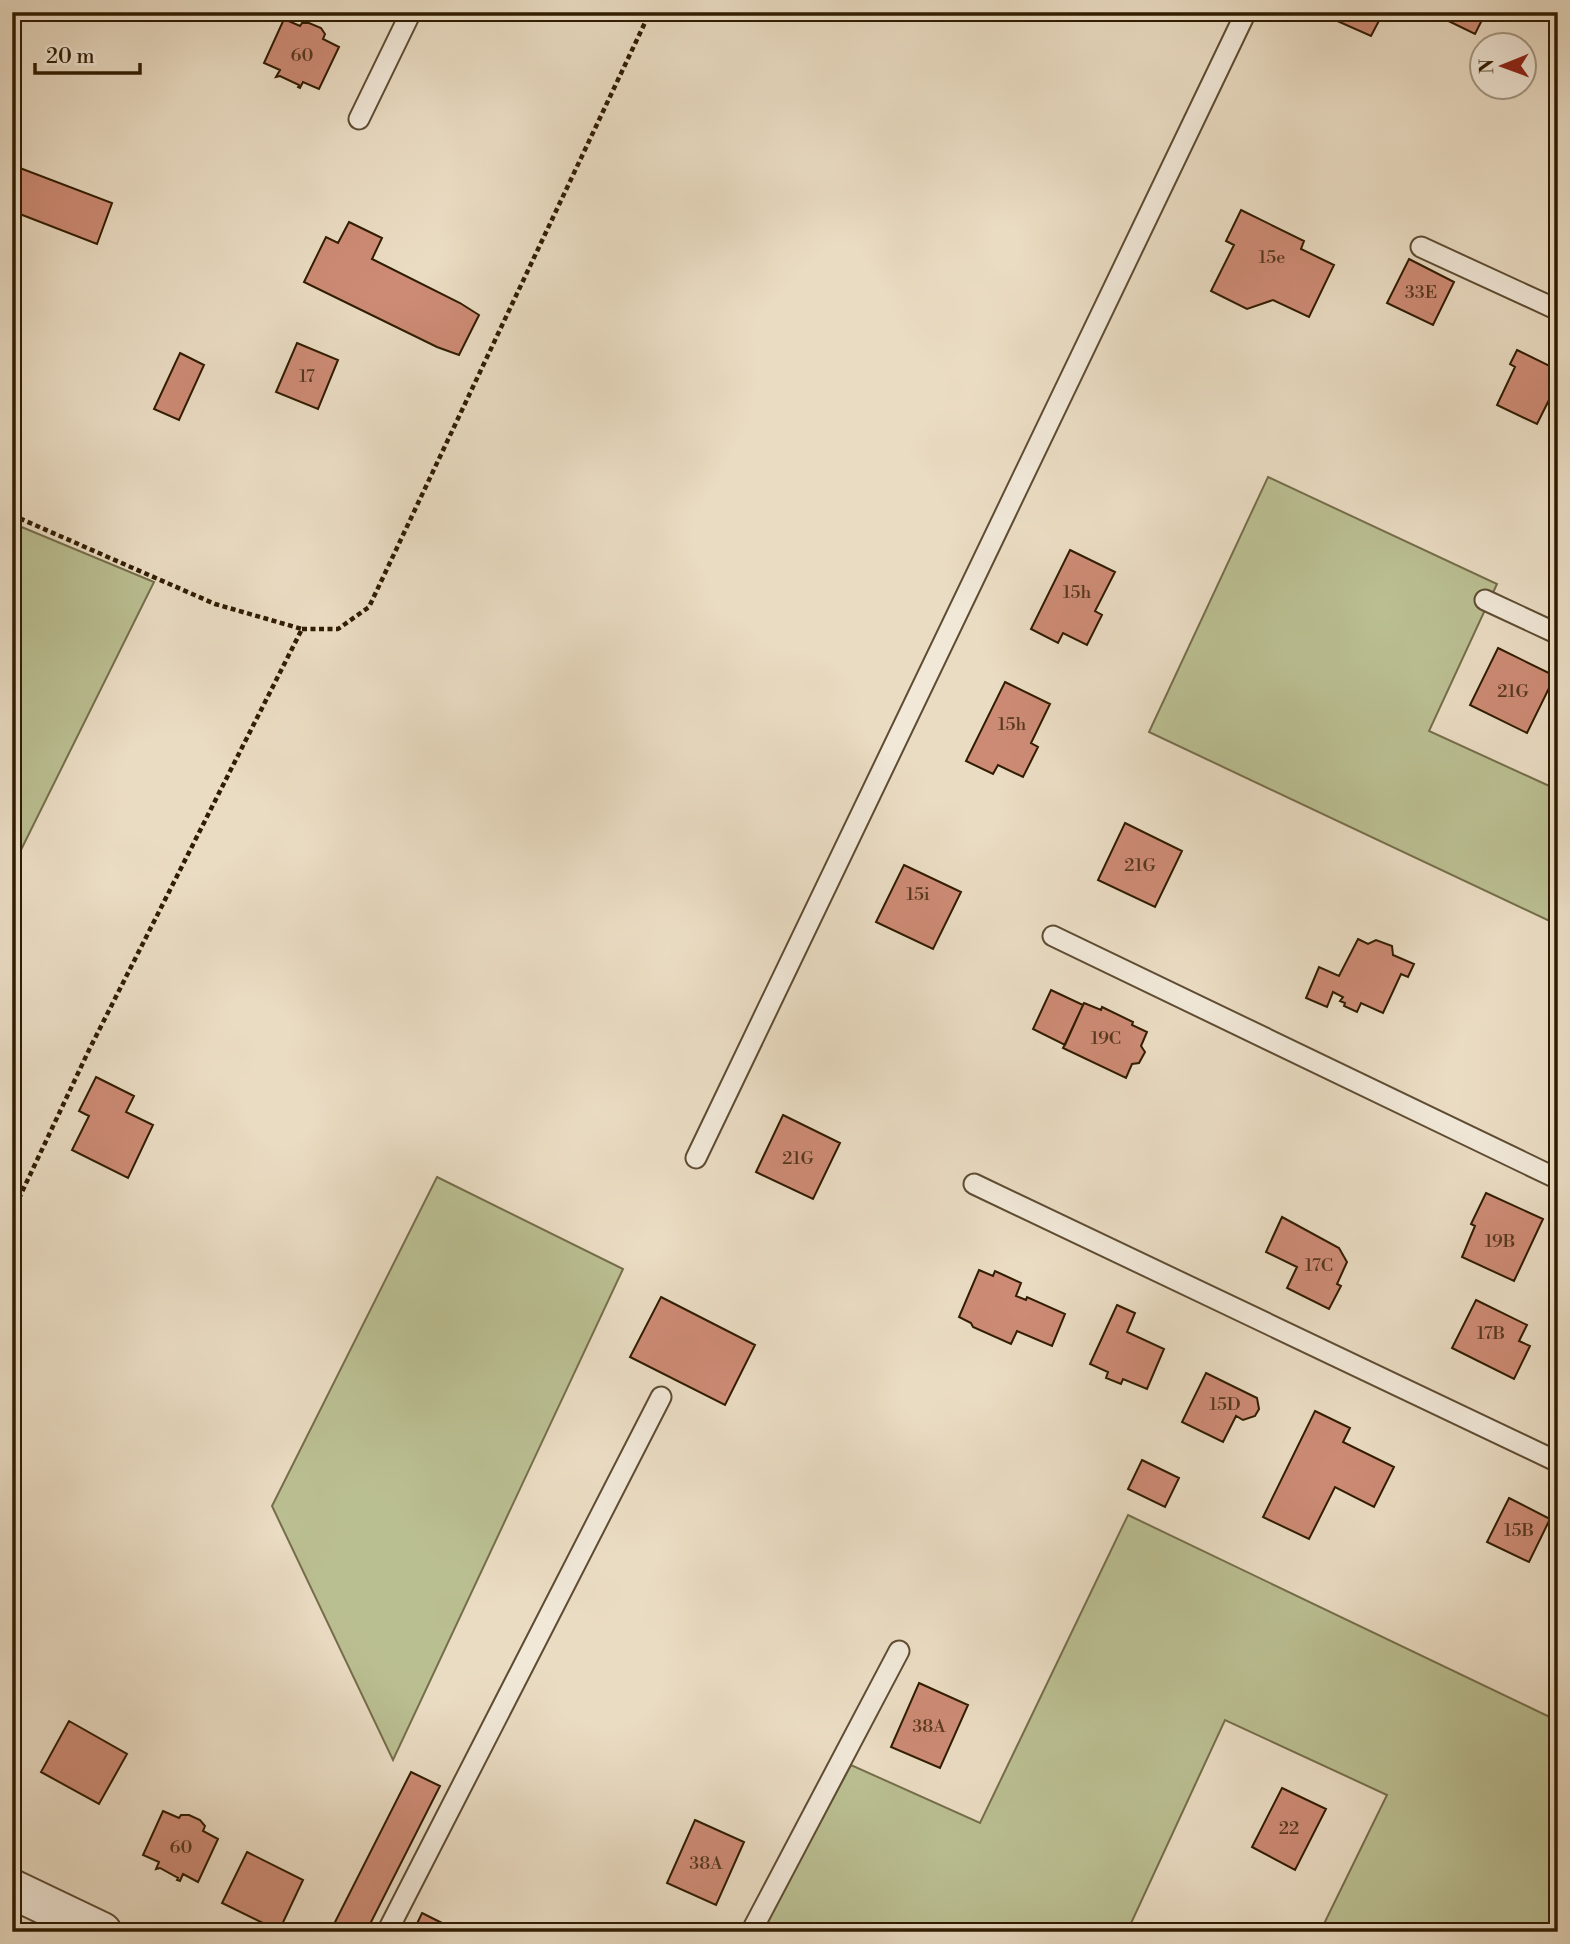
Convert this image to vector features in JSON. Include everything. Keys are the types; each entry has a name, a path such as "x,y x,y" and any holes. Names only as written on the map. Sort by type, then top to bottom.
{"street":[{"path":"12,1889 102,1932"}],"lane":[{"path":"359,119 411,12"},
{"path":"696,1158 1247,12"},
{"path":"1421,247 1558,310"},
{"path":"1485,600 1558,634"},
{"path":"1053,936 1558,1179"},
{"path":"974,1184 1558,1462"},
{"path":"387,1932 661,1397"},
{"path":"751,1932 899,1651"}],"path":[{"path":"12,515 215,604 302,629 338,629 369,607 650,12"},
{"path":"12,1213 89,1050 302,629"}],"green space":[{"path":"1268,477 1497,584 1429,731 1558,790 1558,925 1149,732"},
{"path":"12,523 154,582 12,868"},
{"path":"437,1177 623,1269 393,1760 272,1506"},
{"path":"1128,1515 1558,1721 1558,1932 1320,1932 1387,1795 1225,1720 1127,1932 761,1932 851,1765 980,1823"}],"building":[{"path":"1328,12 1393,12 1390,19 1382,15 1371,36 1326,16"},
{"path":"1430,12 1486,12 1476,32"},
{"path":"284,19 300,26 302,23 309,23 321,28 325,34 323,39 339,47 319,89 303,82 300,88 280,76 276,77 280,70 264,63"},
{"path":"12,165 112,203 97,244 12,211"},
{"path":"1241,210 1304,241 1301,249 1334,265 1309,317 1273,300 1247,309 1211,291 1234,245 1226,241"},
{"path":"349,222 382,238 372,259 479,315 459,355 437,347 304,282 326,237 338,243"},
{"path":"1409,259 1454,282 1433,325 1387,303"},
{"path":"297,343 338,360 318,409 276,392"},
{"path":"1517,350 1558,370 1558,382 1537,424 1497,405 1515,367 1510,364"},
{"path":"180,353 204,365 179,420 154,409"},
{"path":"1070,550 1115,572 1095,611 1102,615 1087,645 1063,633 1058,643 1031,629"},
{"path":"1498,648 1555,676 1527,733 1470,705"},
{"path":"1005,682 1050,704 1031,743 1038,747 1023,777 998,765 993,774 966,761"},
{"path":"1125,823 1182,851 1155,907 1098,880"},
{"path":"904,865 961,892 933,949 876,922"},
{"path":"1358,939 1368,944 1376,940 1392,946 1393,955 1414,964 1408,977 1401,974 1383,1013 1361,1003 1357,1012 1344,1006 1345,1003 1340,1001 1343,997 1333,992 1327,1007 1306,998 1319,967 1339,976"},
{"path":"1051,990 1083,1005 1065,1045 1033,1029"},
{"path":"1084,1003 1101,1010 1102,1007 1147,1032 1141,1046 1145,1052 1139,1063 1132,1064 1126,1078 1063,1048"},
{"path":"96,1077 134,1096 126,1112 153,1125 128,1178 72,1150 89,1116 79,1111"},
{"path":"783,1115 840,1143 813,1199 756,1172"},
{"path":"1486,1193 1543,1219 1514,1281 1462,1257 1475,1226 1471,1224"},
{"path":"1282,1217 1339,1248 1347,1262 1337,1284 1341,1286 1329,1309 1287,1288 1297,1267 1266,1252"},
{"path":"979,1270 993,1276 995,1271 1021,1283 1016,1296 1026,1300 1027,1297 1065,1314 1052,1346 1017,1331 1011,1344 973,1327 959,1317"},
{"path":"661,1297 755,1345 725,1405 630,1357"},
{"path":"1476,1300 1527,1325 1519,1341 1530,1346 1514,1379 1452,1348"},
{"path":"1117,1305 1135,1313 1127,1332 1164,1349 1147,1389 1123,1379 1121,1384 1106,1378 1108,1372 1090,1364"},
{"path":"1206,1373 1257,1398 1259,1409 1255,1416 1243,1420 1236,1416 1223,1442 1182,1422"},
{"path":"1315,1411 1350,1428 1343,1442 1394,1467 1374,1507 1335,1487 1309,1539 1263,1517"},
{"path":"1142,1460 1179,1478 1165,1507 1128,1489"},
{"path":"1509,1498 1550,1519 1529,1562 1487,1542"},
{"path":"919,1683 968,1705 940,1768 891,1747"},
{"path":"69,1721 127,1754 99,1804 41,1772"},
{"path":"411,1772 440,1786 366,1932 330,1932"},
{"path":"1282,1788 1326,1809 1295,1870 1252,1847"},
{"path":"163,1811 179,1818 181,1815 189,1815 200,1820 205,1826 203,1831 218,1839 198,1882 183,1874 180,1881 177,1880 178,1878 160,1868 156,1869 159,1862 143,1855"},
{"path":"695,1820 744,1842 716,1905 667,1883"},
{"path":"247,1852 303,1880 279,1931 222,1903"},
{"path":"422,1913 460,1932 413,1932"}]}
